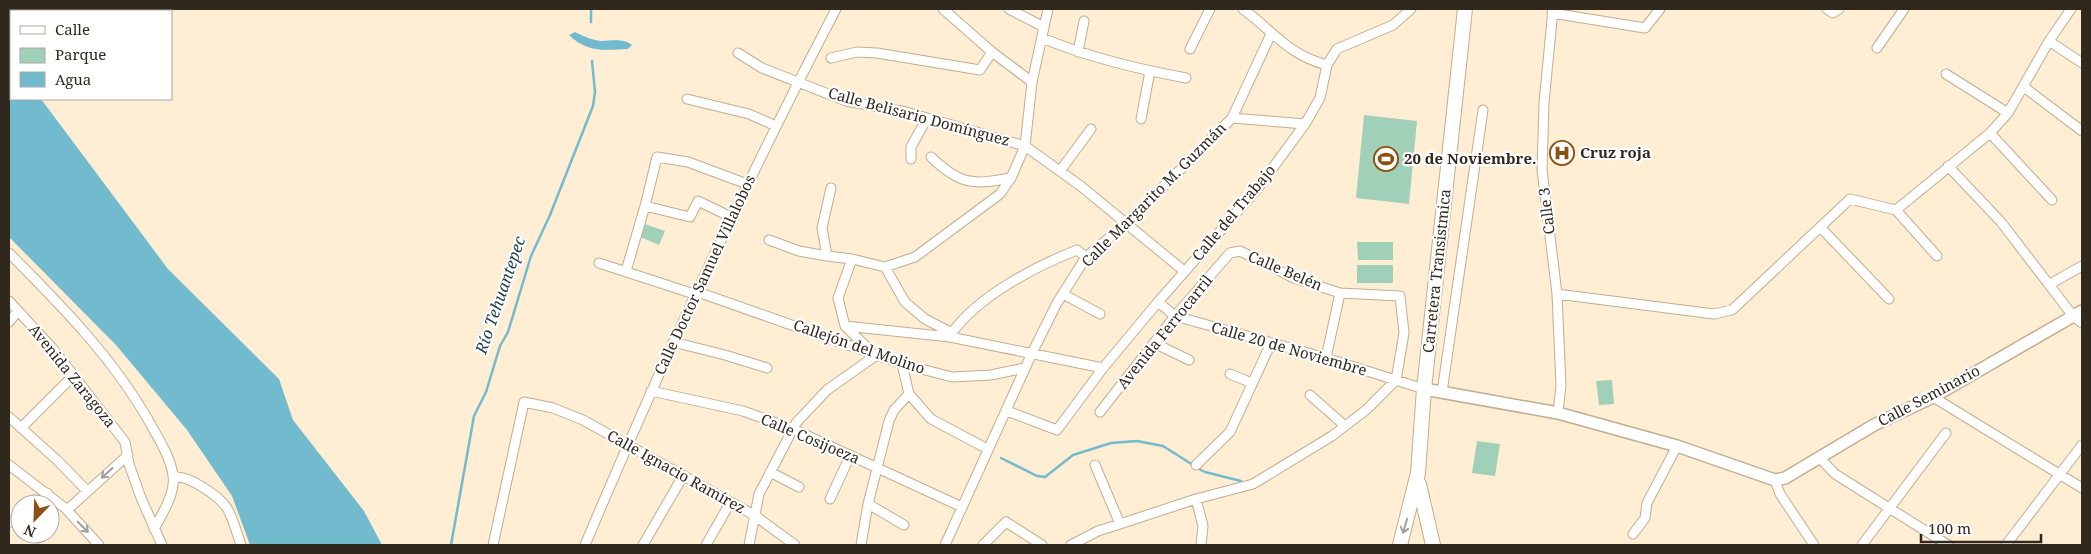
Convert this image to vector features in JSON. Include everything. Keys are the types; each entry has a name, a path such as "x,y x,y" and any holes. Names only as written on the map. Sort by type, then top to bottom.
{"main road":[{"name":"Carretera Transistmica","path":"1400,545 1418,473 1424,389 1465,9"},
{"name":"Carretera Transistmica","path":"1418,473 1433,545"}],"street":[{"name":"Calle Doctor Samuel Villalobos","path":"585,545 626,445 695,292 797,82 836,9"},
{"path":"943,9 992,52 1032,82"},
{"path":"1009,9 1044,27"},
{"path":"769,240 799,251 852,259 885,267 915,257 1000,194 1011,178 1025,146 1032,82 1048,9"},
{"path":"1190,49 1210,9"},
{"path":"1248,10 1271,34 1307,60 1327,65 1337,49 1393,25 1412,9"},
{"path":"1552,11 1645,28 1660,9"},
{"path":"1877,48 1904,9"},
{"path":"1896,210 1990,133 2008,113 2049,41 2071,9"},
{"name":"Calle 3","path":"1552,11 1544,103 1542,170 1557,294 1561,385 1558,413"},
{"path":"1078,52 1084,21"},
{"name":"Calle Margarito M. Guzmán","path":"945,545 985,461 1032,353 1063,294 1086,257 1126,224 1232,118 1271,34"},
{"path":"1042,38 1078,52 1150,71 1186,78"},
{"path":"2049,41 2082,62"},
{"path":"831,58 857,52 980,70 992,52"},
{"name":"Calle Belisario Domínguez","path":"738,53 762,68 846,101 906,112 1025,146 1082,186 1184,271"},
{"name":"Calle del Trabajo","path":"1007,411 1057,430 1103,368 1184,271 1258,188 1305,124 1320,98 1327,65"},
{"path":"1141,119 1150,71"},
{"path":"1946,74 2008,113"},
{"path":"2024,87 2082,131"},
{"path":"687,100 750,114 776,126"},
{"path":"1442,392 1483,110"},
{"path":"911,159 911,147 927,118"},
{"path":"1232,118 1305,124"},
{"path":"1060,171 1091,129"},
{"path":"1990,133 2052,200"},
{"path":"626,271 657,156 688,162 747,184"},
{"path":"931,157 941,166 967,182 1011,178"},
{"path":"1948,166 2001,222 2050,284 2079,316"},
{"path":"827,256 822,228 831,188"},
{"path":"1557,294 1714,314 1723,313 1738,305 1850,199 1896,210 1937,256"},
{"path":"645,206 690,216 698,201 731,216"},
{"path":"1820,228 1888,299"},
{"path":"951,335 964,317 1002,288 1077,250 1086,257"},
{"name":"Calle Belén","path":"1230,253 1240,251 1294,278 1340,293 1400,296 1404,333 1396,380"},
{"name":"Avenida Ferrocarril","path":"1100,412 1175,316 1230,253"},
{"path":"9,254 61,305 103,352 138,402 165,450 173,477 170,496 154,529"},
{"path":"749,545 759,494 793,429 827,390 875,353 845,326 838,298 852,259"},
{"name":"Callejón del Molino","path":"599,263 695,292 875,353 902,364 952,378 991,375 1026,368"},
{"path":"2050,284 2082,266"},
{"path":"885,267 905,302 925,319 951,335"},
{"path":"1326,358 1340,293"},
{"path":"1063,294 1100,314"},
{"name":"Avenida Zaragoza","path":"9,301 74,375 125,442 154,529 162,545"},
{"name":"Calle 20 de Noviembre","path":"1158,302 1175,316 1326,358 1424,389"},
{"path":"9,322 18,311"},
{"name":"Calle Seminario","path":"1776,480 1785,478 1874,424 1933,397 2079,316"},
{"path":"845,326 951,335 1103,368"},
{"path":"673,342 725,354 767,368"},
{"path":"1154,342 1189,360"},
{"path":"1196,465 1230,432 1272,343"},
{"path":"902,364 909,394 931,419 982,446"},
{"path":"1230,374 1252,384"},
{"path":"21,428 74,375"},
{"path":"1071,545 1098,531 1196,498 1253,484 1345,426 1366,410 1396,380"},
{"path":"1424,389 1558,413 1677,446 1776,480 1780,494 1814,545"},
{"name":"Calle Cosijoeza","path":"651,391 743,411 793,429 962,507"},
{"path":"861,545 868,504 889,420 894,410 909,394"},
{"path":"1310,396 1345,426"},
{"path":"1933,397 2082,488"},
{"name":"Calle Ignacio Ramírez","path":"493,545 524,402 553,408 583,420 754,515 795,545"},
{"path":"10,421 21,428 58,461 87,491"},
{"path":"1862,545 1946,433"},
{"path":"2006,545 2082,445"},
{"path":"1632,534 1641,526 1645,518 1647,503 1677,446"},
{"path":"67,510 128,455"},
{"path":"830,499 850,456"},
{"path":"1820,457 1835,474 1948,545"},
{"path":"9,465 67,510 99,545"},
{"path":"1095,465 1120,524"},
{"path":"770,472 799,487"},
{"path":"173,477 182,476 207,490 226,508 241,545"},
{"path":"643,545 683,476"},
{"path":"1196,498 1202,526 1201,545"},
{"path":"706,545 730,503"},
{"path":"868,504 904,525"},
{"path":"983,545 1006,522 1042,545"}],"green space":[{"name":"20 de Noviembre.","path":"1364,115 1417,121 1409,204 1356,198"},
{"path":"642,223 665,231 659,245 638,236"},
{"path":"1357,242 1393,242 1393,260 1358,260"},
{"path":"1357,265 1393,265 1393,283 1357,283"},
{"path":"1612,380 1614,404 1599,405 1596,381"},
{"path":"1477,441 1500,444 1495,476 1472,473"}],"water":[{"path":"575,32 594,40 621,41 632,45 628,49 604,50 590,48 569,35"},
{"path":"9,53 10,100 42,100 168,269 279,379 293,420 364,511 382,545 250,545 232,496 187,430 116,345 9,237"}],"waterway":[{"name":"Río Tehuantepec","path":"591,9 591,22"},
{"name":"Río Tehuantepec","path":"451,545 474,416 486,392 500,346 508,332 531,256 550,215 593,106 595,92 592,61"},
{"path":"1001,458 1037,476 1045,477 1073,455 1111,443 1137,441 1163,446 1193,465"},
{"path":"1197,468 1205,472 1241,481"}],"place":[{"name":"Cruz roja","path":"1562,153"},
{"name":"20 de Noviembre.","path":"1386,159"}]}
